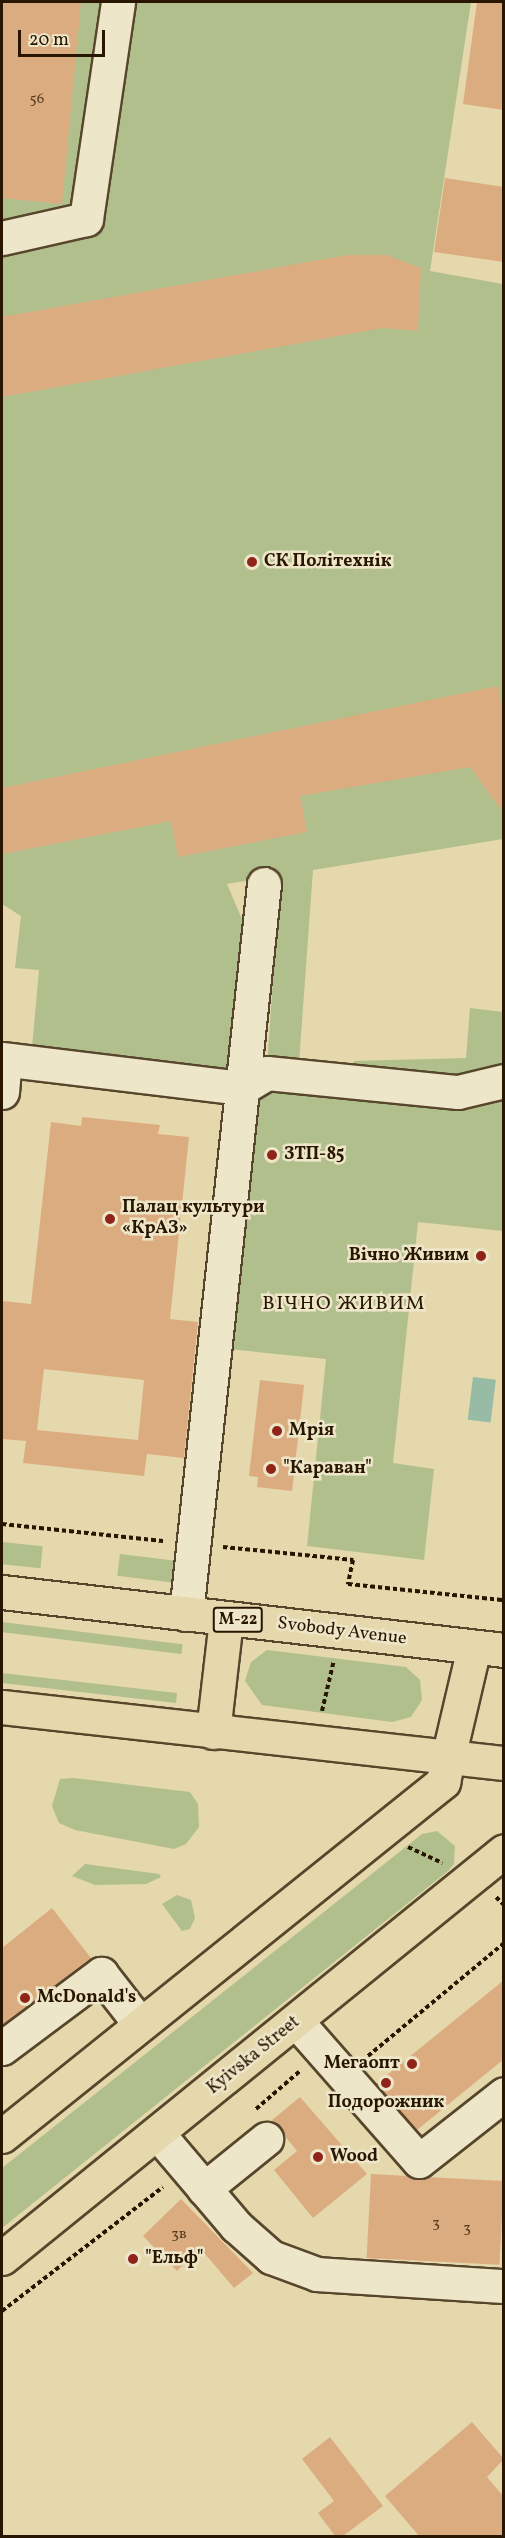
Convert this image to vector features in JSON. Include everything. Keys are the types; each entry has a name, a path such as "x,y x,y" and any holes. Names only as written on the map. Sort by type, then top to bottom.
{"main road":[{"name":"Svobody Avenue","path":"2,1592 489,1649"},
{"path":"213,1732 226,1619"},
{"path":"2,2136 443,1782 448,1758 489,1649"},
{"path":"2,1707 504,1763"},
{"name":"Kyivska Street","path":"2,2258 158,2134 504,1851"}],"lane":[{"path":"2,238 86,219 118,2"},
{"path":"186,1614 264,884"},
{"path":"2,1092 3,1060 242,1088 267,1073 458,1092 504,1081"},
{"path":"2,2048 101,1974 140,2024"},
{"path":"296,2021 419,2161 504,2094"},
{"path":"158,2134 236,2226 271,2257 317,2274 504,2286"},
{"path":"204,2189 266,2139"}],"path":[{"path":"2,1524 353,1560 348,1584 504,1600"},
{"path":"322,1714 335,1657"},
{"path":"406,1846 451,1868"}],"shaded area":[{"name":"СК Політехнік","path":"2,2 471,2 430,271 503,284 503,839 313,870 299,1063 267,1067 280,875 227,884 250,938 234,1070 32,1048 39,970 15,968 21,916 2,904"},
{"path":"470,1008 503,1012 503,1231 418,1222 393,1463 434,1469 424,1560 307,1546 326,1359 228,1349 253,1085 350,1094 354,1061 466,1058"},
{"path":"473,1377 496,1380 491,1422 468,1420"},
{"path":"2,1542 43,1546 40,1568 2,1564"},
{"path":"120,1554 189,1563 187,1584 117,1576"},
{"path":"2,1622 183,1644 181,1654 2,1632"},
{"path":"267,1650 406,1667 420,1680 422,1700 411,1717 392,1722 262,1705 245,1681 251,1662"},
{"path":"2,1673 177,1693 176,1703 2,1683"},
{"path":"74,1778 190,1792 198,1804 199,1827 186,1844 174,1849 75,1830 59,1823 52,1806 60,1779"},
{"path":"437,1831 455,1846 454,1864 448,1871 2,2228 2,2168 422,1834"},
{"path":"85,1864 159,1874 161,1877 146,1884 95,1885 72,1876"},
{"path":"177,1895 191,1900 195,1918 190,1929 182,1931 162,1904"}],"building":[{"path":"2,2 81,2 62,204 2,198"},
{"path":"477,2 504,2 504,110 463,104"},
{"path":"445,178 504,187 504,262 434,252"},
{"path":"347,255 386,255 421,268 418,331 383,328 2,397 2,317"},
{"path":"498,686 504,723 504,814 470,767 300,796 307,832 178,857 171,821 2,854 2,788"},
{"name":"Палац культури «КрАЗ»","path":"82,1117 160,1125 158,1134 189,1137 170,1319 198,1322 184,1458 147,1454 144,1476 23,1463 26,1441 2,1439 2,1301 31,1304 51,1122 81,1126","holes":["44,1369 144,1380 138,1440 37,1430"]},
{"name":"Мрія","path":"260,1380 304,1385 292,1491 257,1487 258,1477 249,1476"},
{"name":"McDonald's","path":"52,1908 91,1958 2,2025 2,1948"},
{"path":"504,1980 504,2059 417,2130 376,2084"},
{"path":"300,2097 367,2174 313,2218 274,2170 297,2151 272,2120"},
{"path":"371,2174 504,2181 499,2265 367,2258"},
{"path":"181,2199 253,2273 234,2288 200,2248 177,2271 143,2236"},
{"path":"472,2422 504,2459 487,2477 504,2497 504,2536 419,2536 385,2496"},
{"path":"330,2437 383,2506 343,2536 335,2536 318,2513 334,2501 302,2459"}],"place":[{"name":"СК Політехнік","path":"252,562"},
{"name":"ЗТП-85","path":"272,1155"},
{"name":"Палац культури «КрАЗ»","path":"110,1219"},
{"name":"Вічно Живим","path":"481,1256"},
{"name":"Мрія","path":"277,1431"},
{"name":"\"Караван\"","path":"271,1469"},
{"name":"McDonald's","path":"25,1998"},
{"name":"Мегаопт","path":"412,2064"},
{"name":"Подорожник","path":"386,2083"},
{"name":"Wood","path":"318,2157"},
{"name":"\"Ельф\"","path":"133,2259"}],"district":[{"name":"ВІЧНО ЖИВИМ","path":"344,1304"}]}
